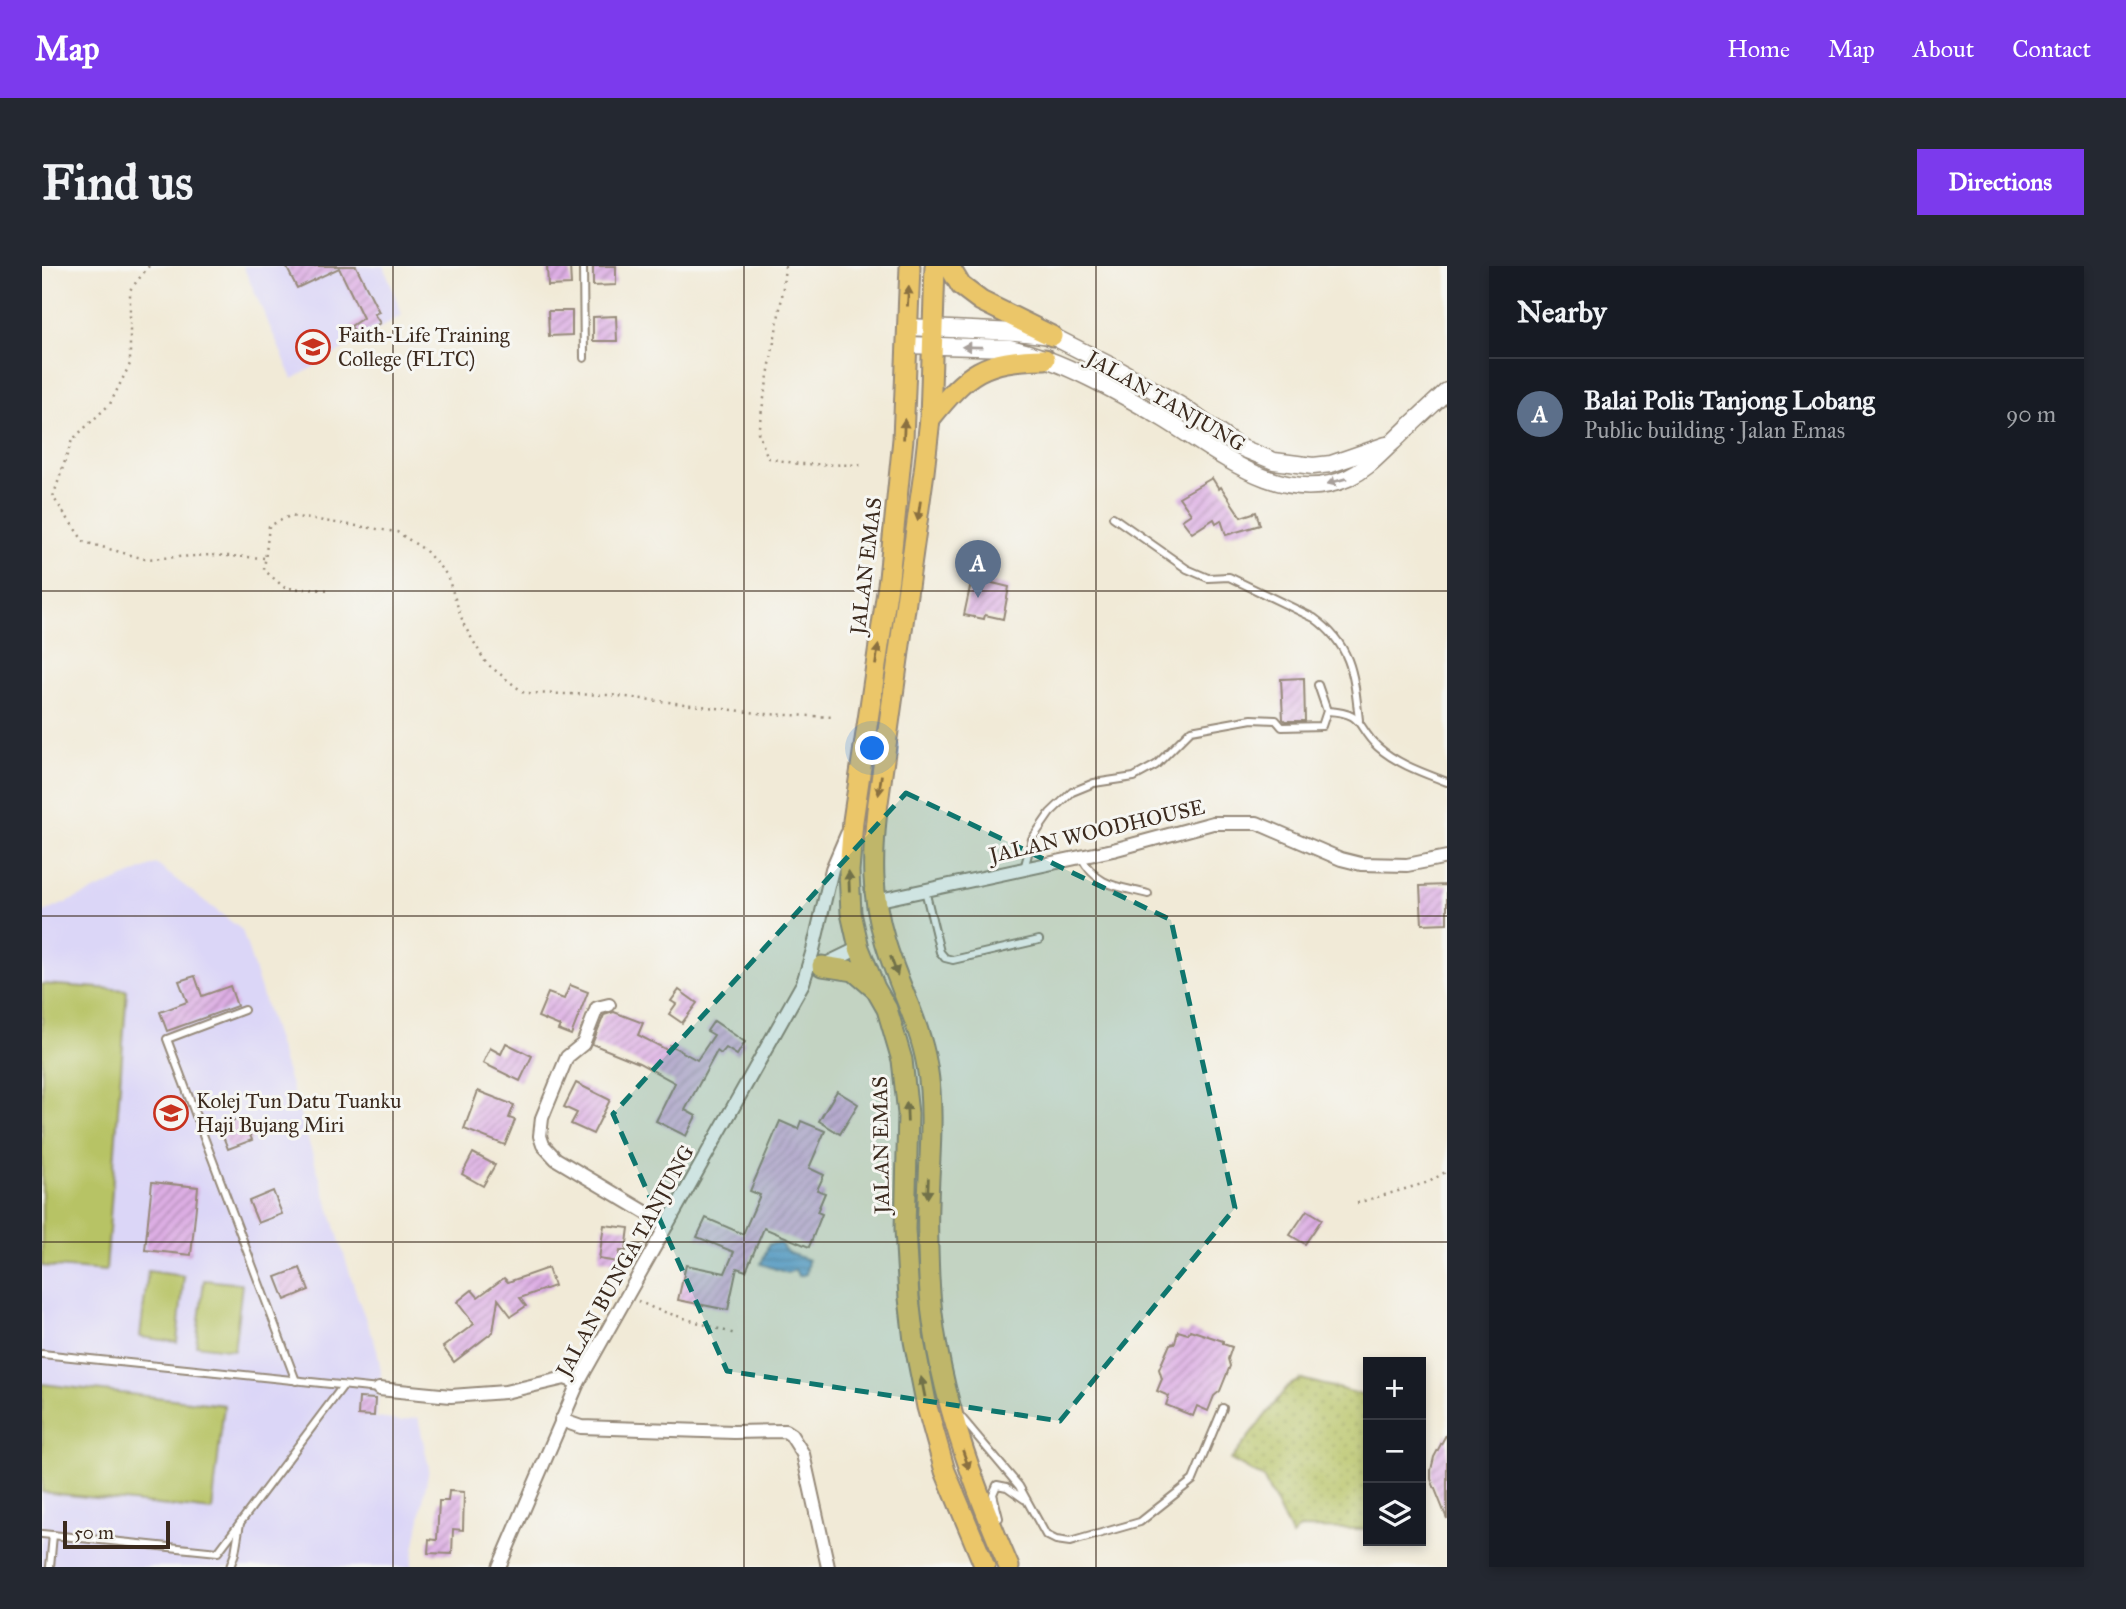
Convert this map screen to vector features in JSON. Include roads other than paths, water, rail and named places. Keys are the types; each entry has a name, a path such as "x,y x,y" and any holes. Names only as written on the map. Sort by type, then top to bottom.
{"main road":[{"name":"JALAN EMAS","path":"910,266 904,439 889,578 853,821 849,871 851,913 859,948 895,1032 906,1087 908,1114 905,1229 914,1341 926,1407 945,1471 985,1567"},
{"name":"JALAN EMAS","path":"935,266 930,419 872,858 875,901 885,942 913,1016 927,1066 930,1144 929,1281 935,1331 964,1458 1011,1561"},
{"path":"950,266 961,286 981,301 1052,336"},
{"path":"930,419 955,387 990,365 1013,359 1045,359"},
{"path":"859,948 867,944 874,931 875,901"},
{"path":"822,966 853,971 875,988"}],"street":[{"name":"JALAN TANJUNG","path":"907,336 1016,332 1052,336 1162,395 1237,446 1274,461 1313,466 1331,464 1392,443"},
{"name":"JALAN TANJUNG","path":"933,337 1010,348 1045,359 1162,418 1245,471 1272,480 1305,486 1334,483 1369,466 1447,391"},
{"path":"803,983 832,869 853,821"},
{"name":"JALAN WOODHOUSE","path":"875,901 1081,857 1213,823 1257,824 1341,859 1361,864 1407,865 1447,857"},
{"path":"803,983 822,966 859,948"},
{"name":"JALAN BUNGA TANJUNG","path":"499,1567 578,1383 803,983"},
{"path":"609,1005 597,1008 583,1044 567,1057 542,1118 540,1136 543,1145 556,1158 667,1225"},
{"path":"379,1390 452,1396 505,1392 565,1378 578,1383"},
{"path":"561,1420 581,1427 785,1431 791,1435 803,1454 828,1567"}],"lane":[{"path":"583,266 584,358"},
{"path":"1113,517 1187,569 1208,578 1229,577 1314,618 1327,627 1343,646 1353,673 1359,720"},
{"path":"1024,869 1032,839 1050,813 1072,792 1094,783 1134,776 1156,765 1191,730 1252,719 1276,720 1282,727 1322,726 1327,711 1318,685"},
{"path":"1327,711 1345,712 1359,720 1377,746 1412,768 1447,782"},
{"path":"1081,857 1089,872 1096,878 1148,894"},
{"path":"925,890 940,952 945,958 953,960 1039,940"},
{"path":"244,1010 167,1039 296,1381"},
{"path":"42,1354 379,1390"},
{"path":"42,1534 218,1552 343,1386"},
{"path":"949,1400 1019,1486 1046,1535 1069,1542 1140,1522 1193,1480 1223,1408"},
{"path":"1001,1523 993,1494 997,1485 1007,1487 1026,1500"},
{"path":"230,1567 241,1521"},
{"path":"50,1567 53,1535"},
{"path":"1011,1561 1018,1567"}],"water":[{"path":"780,1243 787,1252 808,1260 806,1274 799,1276 795,1270 787,1273 761,1264 769,1244"}],"place":[{"name":"Faith-Life Training College (FLTC)","path":"313,347"},
{"name":"Balai Polis Tanjong Lobang","path":"978,598"},
{"name":"Kolej Tun Datu Tuanku Haji Bujang Miri","path":"171,1113"}]}
